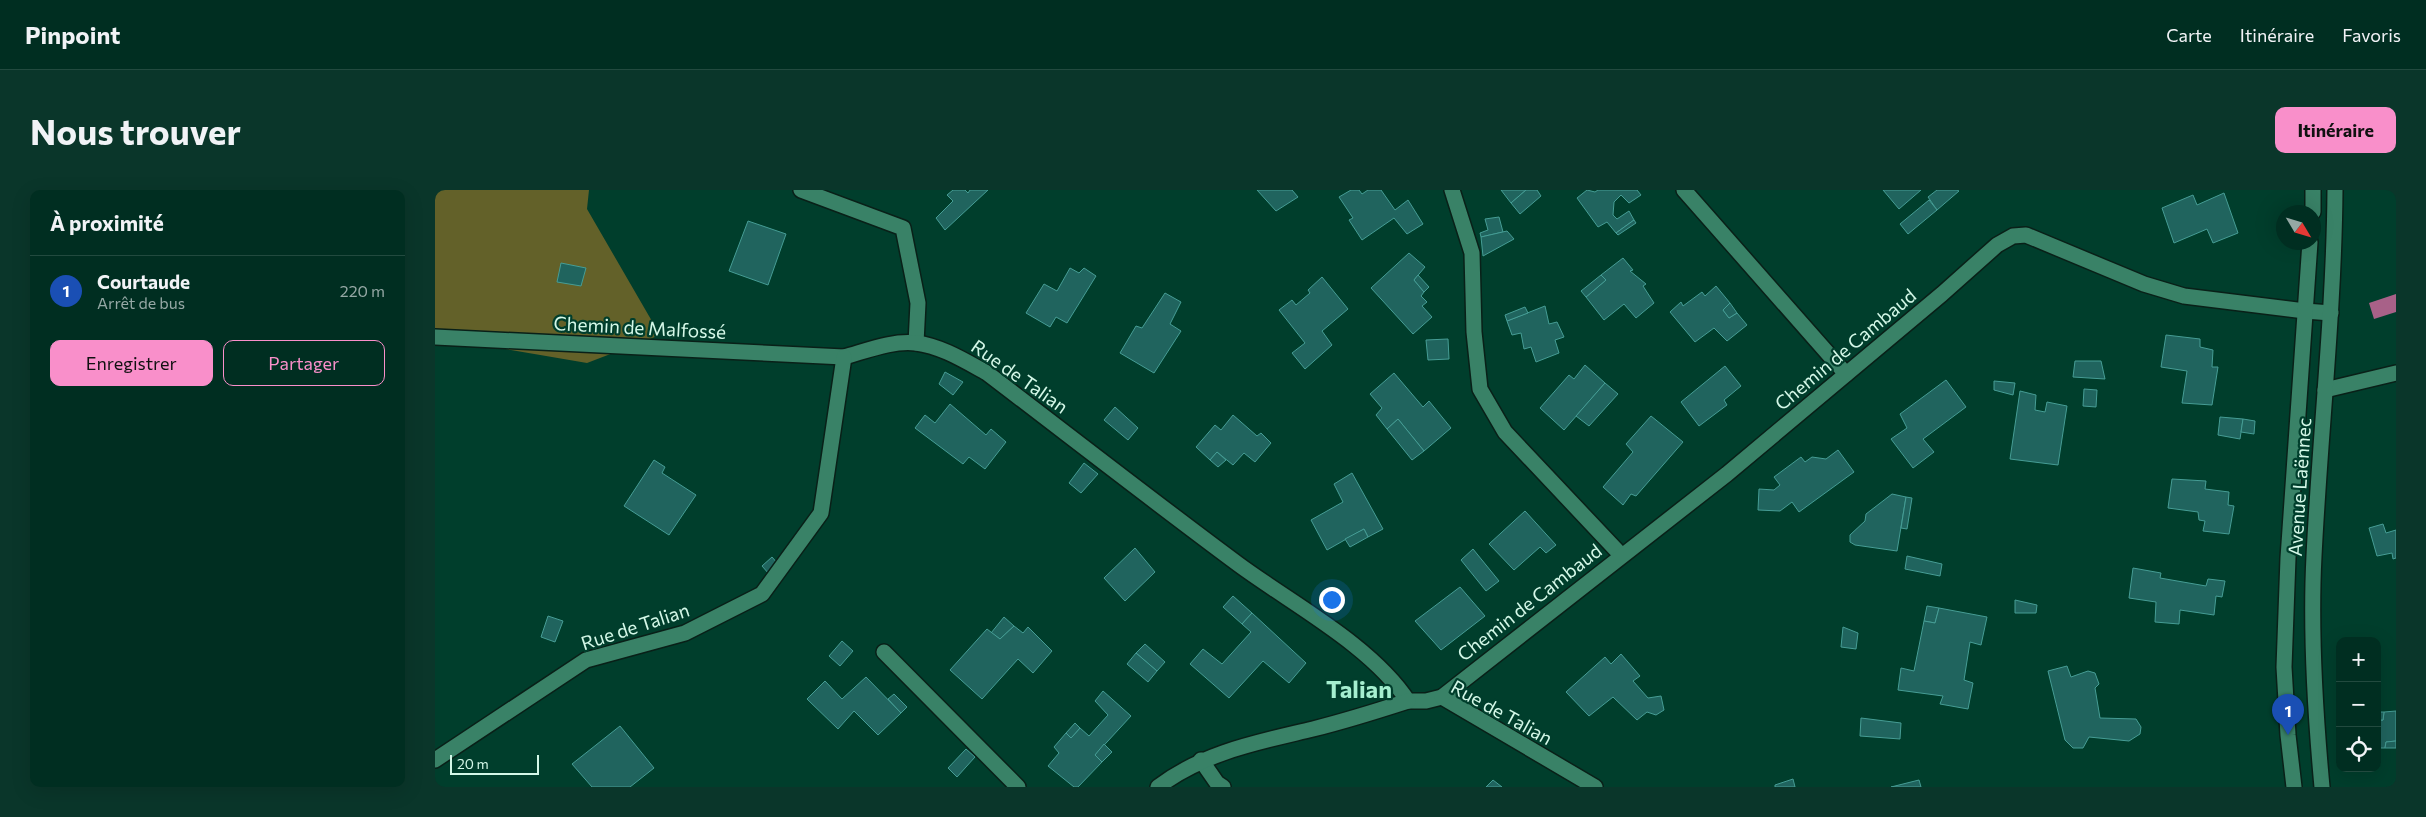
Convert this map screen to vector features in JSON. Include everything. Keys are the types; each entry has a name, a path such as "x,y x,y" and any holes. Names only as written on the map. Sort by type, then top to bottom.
{"street":[{"path":"801,190 903,228 918,303 916,343"},
{"path":"1452,190 1472,253 1474,332 1480,389 1505,432 1621,556"},
{"path":"1684,190 1846,374"},
{"path":"2313,190 2313,205"},
{"name":"Avenue Laënnec","path":"2322,787 2315,687 2314,568 2331,313 2335,190"},
{"name":"Chemin de Cambaud","path":"1442,697 1727,474 1997,244 2013,236 2026,235 2144,284 2184,296 2331,313"},
{"name":"Avenue Laënnec","path":"2294,787 2288,735 2284,667 2288,558 2309,250"},
{"name":"Chemin de Malfossé","path":"435,337 844,357"},
{"name":"Rue de Talian","path":"435,760 585,660 685,634 762,594 821,513 844,357 883,346 916,343 954,355 987,373 1239,564 1357,648 1395,681 1408,701 1426,701 1442,697 1595,787"},
{"path":"2325,390 2396,373"},
{"path":"884,652 1018,787"},
{"path":"1158,787 1201,760 1227,750 1351,719 1408,701"},
{"path":"1201,760 1223,787"}],"shaded area":[{"path":"435,190 589,190 587,209 660,335 587,363 435,337"},
{"path":"2396,294 2396,312 2374,319 2369,303"}],"building":[{"path":"953,190 965,190 968,193 970,190 988,190 945,230 936,218 953,201 947,195"},
{"path":"1257,190 1292,190 1298,197 1276,211"},
{"path":"1351,190 1359,190 1362,194 1368,190 1381,190 1395,210 1408,200 1423,224 1407,234 1394,218 1362,240 1349,220 1353,218 1339,197"},
{"path":"1501,190 1526,190 1511,203"},
{"path":"1526,190 1537,190 1541,196 1520,214 1511,203"},
{"path":"1587,190 1595,192 1598,190 1637,190 1641,195 1629,203 1621,195 1614,202 1613,215 1617,219 1629,211 1634,220 1616,233 1607,222 1598,227 1577,198"},
{"path":"1883,190 1921,190 1899,209"},
{"path":"1937,190 1959,191 1937,210 1928,197"},
{"path":"2224,193 2238,233 2213,243 2207,229 2174,243 2162,208 2193,195 2197,205"},
{"path":"1929,200 1937,210 1908,234 1900,224"},
{"path":"1499,217 1503,232 1481,237 1480,233 1488,230 1485,219"},
{"path":"1634,220 1636,223 1618,235 1616,233"},
{"path":"748,221 786,234 768,285 729,271"},
{"path":"1507,231 1514,239 1483,256 1481,237"},
{"path":"1409,253 1425,267 1414,280 1424,292 1421,296 1427,302 1422,306 1432,317 1413,334 1371,288"},
{"path":"1623,258 1633,270 1630,271 1646,284 1643,286 1654,303 1636,318 1624,304 1604,320 1586,297 1606,280 1601,275"},
{"path":"561,263 586,268 581,286 557,282"},
{"path":"1070,268 1079,273 1084,268 1096,276 1067,323 1056,317 1050,327 1026,313 1044,284 1057,291"},
{"path":"1418,275 1429,287 1424,292 1414,280"},
{"path":"1601,275 1606,280 1586,297 1581,291"},
{"path":"1322,277 1348,309 1322,331 1332,345 1305,369 1292,353 1305,343 1279,310 1292,300 1296,305 1310,293 1308,290"},
{"path":"1716,286 1730,303 1723,310 1729,318 1737,313 1747,325 1727,341 1714,328 1695,342 1670,312 1681,302 1683,306 1702,292 1705,296"},
{"path":"1165,293 1181,302 1170,324 1181,331 1154,373 1120,353 1136,326 1142,328"},
{"path":"1730,303 1737,313 1729,318 1723,310"},
{"path":"1545,306 1549,324 1557,322 1564,337 1555,340 1559,353 1536,362 1531,347 1524,349 1521,333 1512,335 1507,321"},
{"path":"1525,307 1528,313 1507,321 1505,315"},
{"path":"2166,335 2200,339 2200,347 2213,350 2212,367 2218,367 2212,405 2182,403 2187,371 2161,367"},
{"path":"1448,339 1449,359 1428,360 1426,340"},
{"path":"2075,361 2101,361 2105,379 2073,377"},
{"path":"1585,365 1605,383 1564,430 1540,408 1569,375 1574,379"},
{"path":"1725,366 1741,386 1724,400 1727,405 1699,426 1681,402"},
{"path":"945,372 963,382 953,395 939,384"},
{"path":"1394,373 1423,407 1429,401 1451,428 1424,451 1398,419 1387,429 1376,415 1382,408 1370,394"},
{"path":"1946,380 1966,407 1923,439 1934,452 1913,468 1891,439 1907,428 1900,414"},
{"path":"1994,381 2015,383 2013,395 1994,390"},
{"path":"1605,383 1618,394 1589,426 1576,416"},
{"path":"2084,389 2097,390 2096,407 2083,406"},
{"path":"2020,391 2036,395 2035,410 2045,412 2047,402 2067,406 2058,465 2010,459"},
{"path":"950,404 986,435 991,429 1006,442 985,469 969,457 963,464 915,428 925,415 935,423"},
{"path":"1115,407 1138,428 1128,440 1104,420"},
{"path":"1233,415 1257,436 1261,433 1271,443 1255,462 1244,453 1233,465 1217,452 1210,460 1196,447 1215,425 1221,430"},
{"path":"1651,416 1683,442 1636,496 1631,494 1623,505 1603,487 1633,452 1626,444"},
{"path":"2220,417 2243,419 2240,439 2218,435"},
{"path":"1398,419 1424,451 1412,460 1387,429"},
{"path":"2243,419 2255,421 2254,434 2241,432"},
{"path":"1838,450 1854,472 1799,512 1792,502 1780,511 1758,510 1759,489 1774,490 1780,485 1774,477 1801,457 1805,462 1812,457 1826,459"},
{"path":"1217,452 1226,460 1218,467 1210,460"},
{"path":"654,460 665,467 662,473 696,495 669,535 624,506"},
{"path":"1084,463 1098,474 1081,493 1069,483"},
{"path":"1352,473 1383,529 1368,537 1364,529 1327,550 1311,520 1343,502 1334,484"},
{"path":"2172,479 2206,481 2205,489 2229,492 2228,505 2234,506 2229,534 2203,531 2205,521 2199,520 2198,512 2168,508"},
{"path":"1892,494 1906,497 1897,551 1855,545 1850,542 1850,535 1865,521 1866,514"},
{"path":"1906,497 1912,498 1907,529 1901,528"},
{"path":"1525,511 1556,545 1546,553 1540,547 1514,570 1489,544"},
{"path":"2383,524 2386,533 2396,530 2396,558 2393,559 2392,553 2377,556 2369,528"},
{"path":"1364,529 1368,537 1350,547 1345,539"},
{"path":"1135,548 1155,572 1125,601 1104,578"},
{"path":"1473,549 1499,581 1486,591 1461,560"},
{"path":"1907,556 1942,564 1940,576 1905,569"},
{"path":"772,557 779,565 769,574 762,566"},
{"path":"2133,568 2161,573 2160,578 2206,586 2208,579 2225,581 2222,597 2216,596 2214,615 2180,610 2179,624 2155,622 2156,602 2129,598"},
{"path":"1460,587 1485,616 1441,650 1415,621"},
{"path":"1233,596 1252,613 1242,624 1223,607"},
{"path":"2015,600 2037,605 2036,613 2015,613"},
{"path":"1927,606 1939,608 1935,623 1924,621"},
{"path":"1939,608 1987,617 1981,645 1970,642 1964,680 1973,683 1968,709 1940,704 1943,696 1898,690 1901,668 1914,671 1924,621 1935,623"},
{"path":"1252,613 1306,663 1289,683 1263,661 1229,698 1190,664 1203,649 1222,664 1251,632 1242,624"},
{"path":"548,616 563,621 555,642 541,637"},
{"path":"1004,617 1014,626 1000,639 991,633"},
{"path":"1014,626 1023,633 1028,627 1052,651 1033,673 1018,659 982,699 950,670 987,629 1000,639"},
{"path":"1843,627 1858,633 1856,649 1841,647"},
{"path":"842,641 853,651 840,666 829,656"},
{"path":"1145,644 1165,662 1157,671 1136,653"},
{"path":"1136,653 1157,671 1148,682 1127,664"},
{"path":"1621,654 1640,676 1633,681 1648,698 1661,696 1664,710 1656,715 1647,712 1637,720 1613,697 1589,716 1566,692 1605,657 1611,664"},
{"path":"2067,666 2071,677 2088,671 2095,673 2099,684 2095,688 2100,718 2136,719 2141,727 2140,734 2129,741 2089,737 2083,748 2073,748 2065,740 2048,671"},
{"path":"866,677 901,713 878,735 854,711 838,729 807,699 825,681 842,699"},
{"path":"1103,691 1131,716 1095,755 1102,762 1078,787 1074,787 1048,766 1059,753 1054,747 1066,733 1071,738 1080,728 1089,736 1108,715 1095,701"},
{"path":"894,694 907,707 901,713 888,699"},
{"path":"2396,711 2396,741 2386,742 2385,748 2381,748 2381,720 2383,720 2384,712"},
{"path":"2381,712 2384,712 2383,720 2381,720"},
{"path":"1861,718 1901,723 1900,739 1860,736"},
{"path":"1075,723 1080,728 1071,738 1066,733"},
{"path":"620,726 654,768 630,787 592,787 572,764"},
{"path":"2396,741 2396,748 2385,748 2386,742"},
{"path":"1104,744 1112,752 1102,762 1095,755"},
{"path":"966,749 975,757 957,777 948,768"},
{"path":"1793,779 1795,787 1775,787 1775,785"},
{"path":"1493,780 1502,787 1486,787"},
{"path":"1919,780 1921,787 1891,787"}],"place":[{"name":"Courtaude","path":"2288,735"}],"district":[{"name":"Talian","path":"1359,688"}]}
